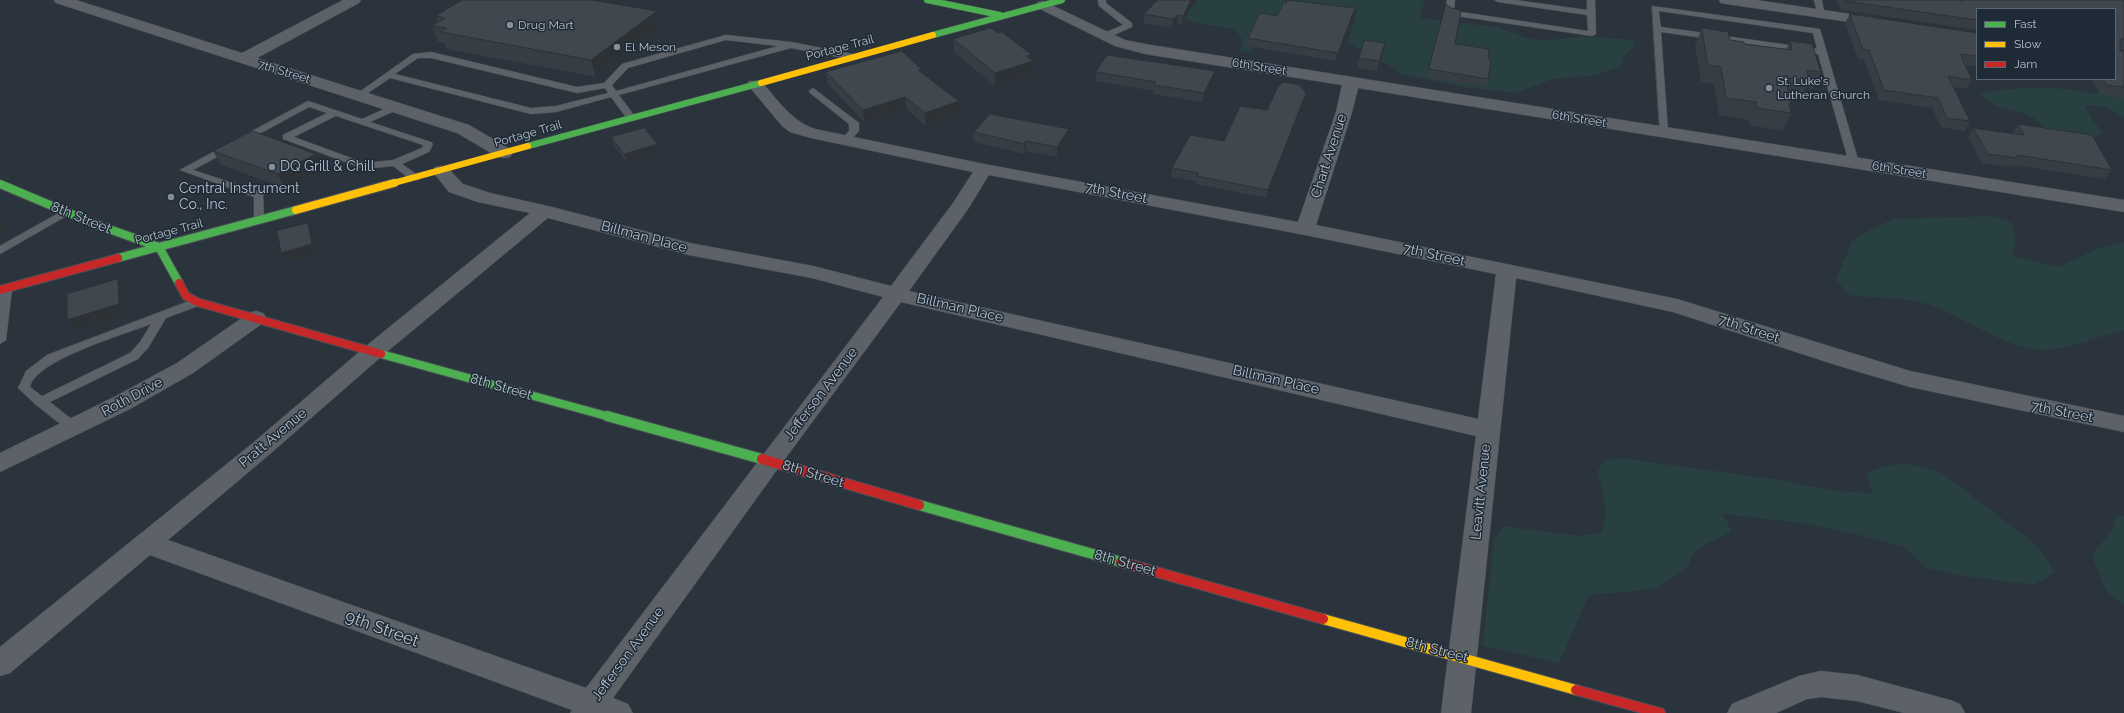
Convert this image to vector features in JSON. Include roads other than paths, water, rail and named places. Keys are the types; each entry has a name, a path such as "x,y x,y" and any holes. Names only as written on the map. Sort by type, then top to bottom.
{"street":[{"path":"243,59 354,0"},
{"path":"933,0 1003,16"},
{"name":"Portage Trail","path":"3,289 441,172 504,153 1062,0"},
{"path":"1726,0 1894,25"},
{"name":"7th Street","path":"68,1 243,59 463,129 504,153"},
{"name":"6th Street","path":"1043,5 1120,43 1145,49 2124,206"},
{"name":"Chart Avenue","path":"1305,229 1344,112 1351,82"},
{"name":"7th Street","path":"755,84 771,104 796,128 984,169 1305,229 1677,306 1844,360 1910,379 2124,424"},
{"name":"Jefferson Avenue","path":"598,710 770,461 838,373 961,205 984,169"},
{"name":"Billman Place","path":"441,172 456,188 485,198 545,211 689,248 813,272 895,294 1376,403 1488,430"},
{"name":"8th Street","path":"0,184 95,224 159,247 186,296 197,302 693,441 770,461 868,491 1660,713"},
{"name":"Pratt Avenue","path":"0,664 262,448 374,351 545,211"},
{"name":"Leavitt Avenue","path":"1456,713 1507,270"},
{"name":"Roth Drive","path":"0,463 73,427 185,368 256,318"},
{"name":"9th Street","path":"147,543 598,710"},
{"path":"1742,713 1762,707 1808,686 1834,685 1862,690 1950,713"}],"lane":[{"path":"1102,0 1102,4 1129,25 1104,36"},
{"path":"1451,0 1450,13 1592,34 1592,0"},
{"path":"1498,0 1592,13"},
{"path":"1818,0 1822,15"},
{"path":"1662,132 1655,8 1817,31 1854,163"},
{"path":"1657,29 1822,52"},
{"path":"359,95 416,56 432,55 577,90 607,84 625,66 726,37 790,45 853,57"},
{"path":"388,75 531,111 556,109 790,45"},
{"path":"607,84 631,118"},
{"path":"813,91 854,123 854,130 846,140"},
{"path":"259,220 259,195 185,170 308,104 318,107 428,144 426,150 395,163 364,166 286,137 335,113"},
{"path":"362,122 396,107"},
{"path":"395,163 415,178"},
{"path":"0,251 66,212"},
{"path":"0,340 3,289"},
{"path":"73,427 24,388 24,380 34,369 51,358 197,302"},
{"path":"40,402 134,356 144,345 162,315"}],"place":[{"name":"Drug Mart","path":"510,25"},
{"name":"El Meson","path":"617,47"},
{"name":"St. Luke's Lutheran Church","path":"1769,88"},
{"name":"DQ Grill & Chill","path":"272,167"},
{"name":"Central Instrument Co., Inc.","path":"171,197"}]}
